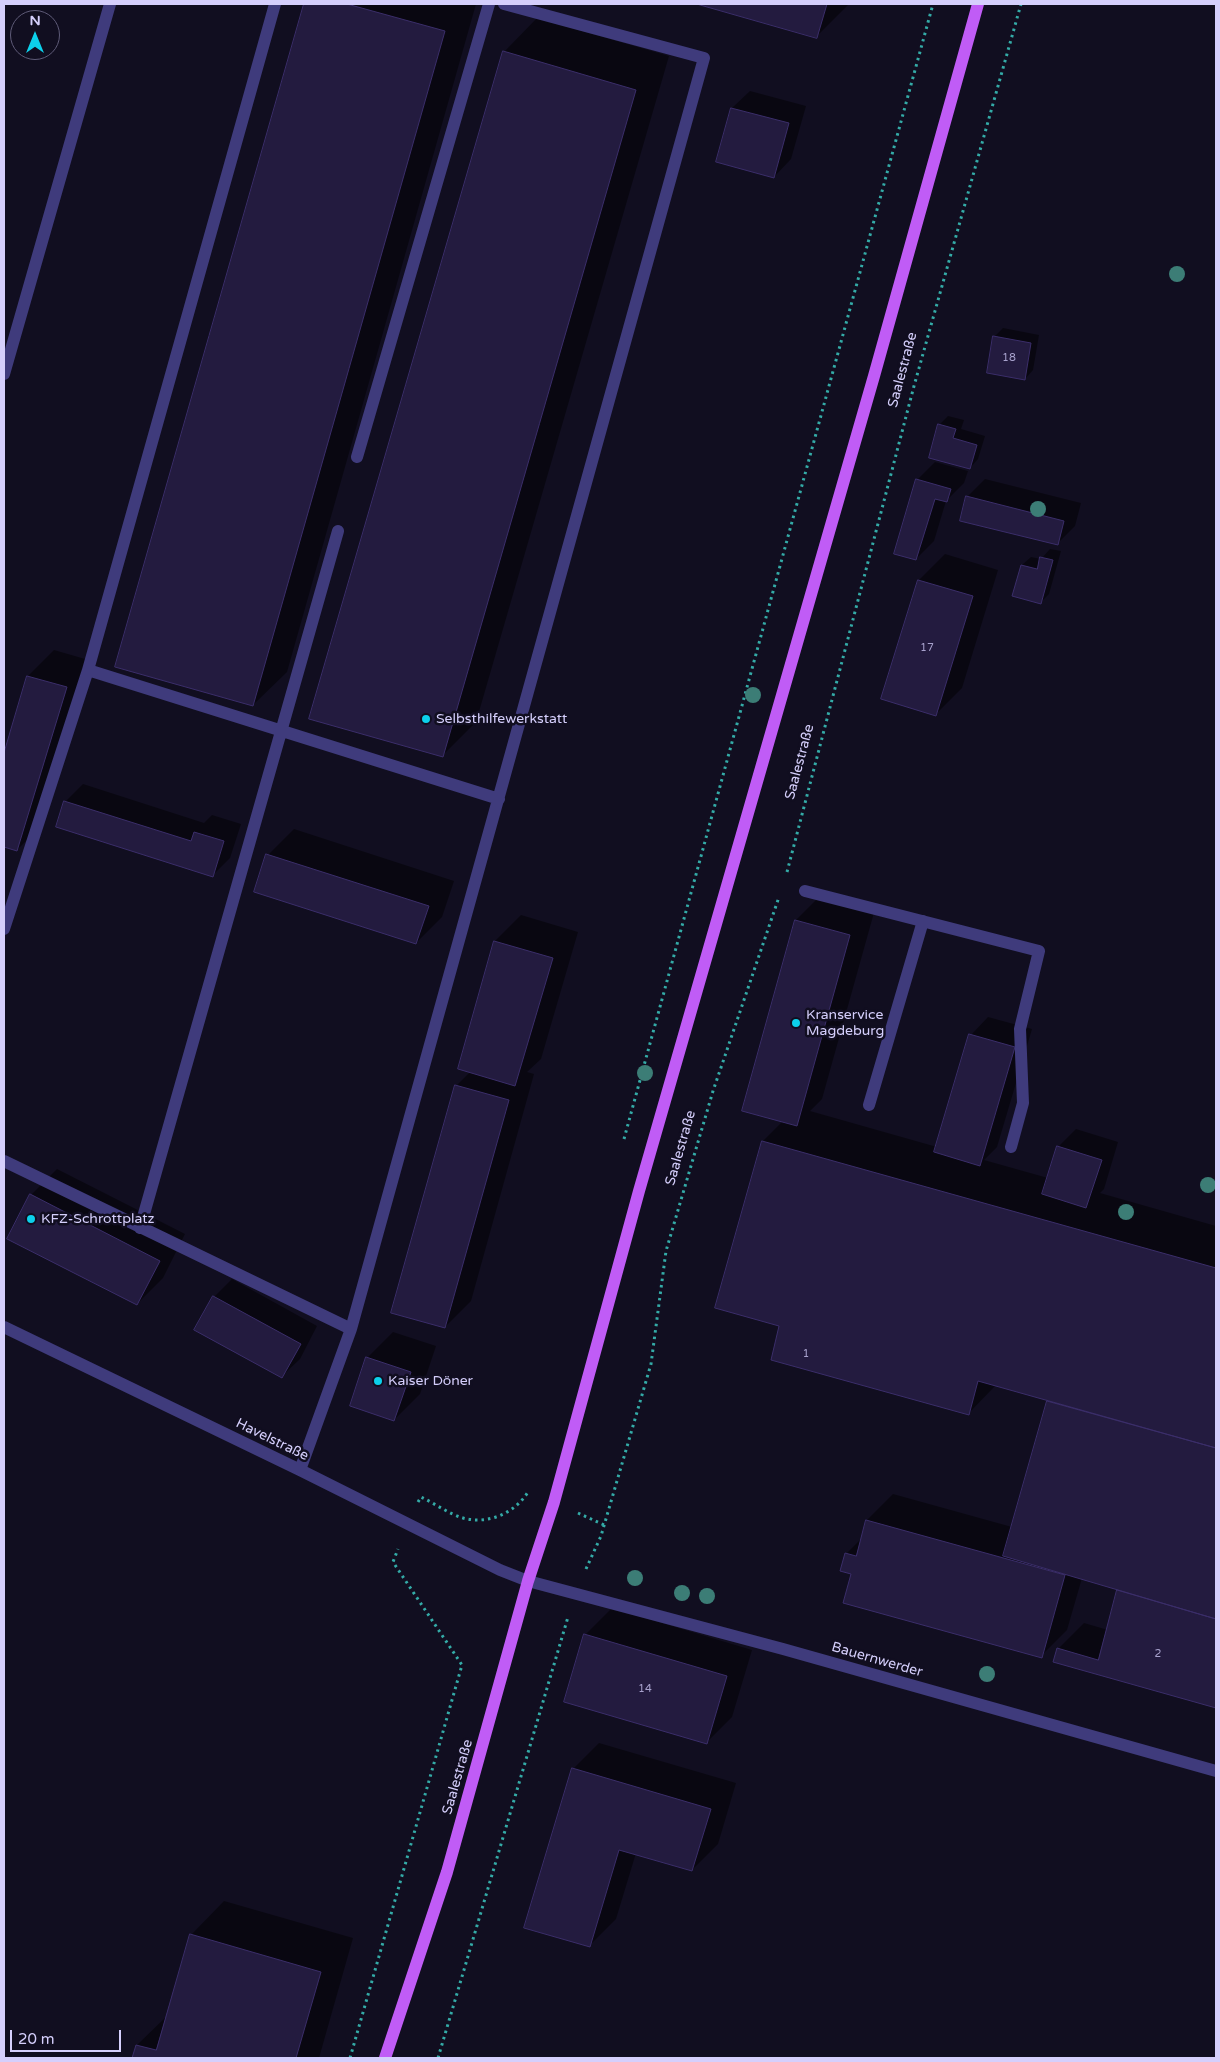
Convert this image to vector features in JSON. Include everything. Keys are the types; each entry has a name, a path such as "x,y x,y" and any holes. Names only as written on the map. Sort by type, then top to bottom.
{"main road":[{"name":"Saalestraße","path":"385,2058 447,1872 528,1581 554,1502 642,1181 874,376 978,4"}],"street":[{"path":"4,374 110,4"},
{"path":"4,929 88,670 275,4"},
{"path":"358,457 489,4"},
{"path":"300,1470 351,1330 704,58 504,4"},
{"path":"140,1228 338,531"},
{"path":"88,670 499,799"},
{"path":"805,891 1039,951 1020,1029 1023,1103 1011,1147"},
{"path":"869,1105 923,921"},
{"path":"4,1161 351,1330"},
{"name":"Havelstraße","path":"4,1326 500,1570 528,1581"},
{"name":"Bauernwerder","path":"528,1581 792,1652 1216,1771"}],"path":[{"path":"622,1146 933,4"},
{"name":"Saalestraße","path":"786,876 912,396 1021,4"},
{"name":"Saalestraße","path":"585,1571 604,1525 651,1364 666,1251 713,1091 780,895"},
{"path":"408,1524 421,1497 463,1518 486,1520 510,1512 523,1501 528,1492 604,1525"},
{"name":"Saalestraße","path":"350,2058 462,1665 393,1562 408,1524"},
{"path":"438,2058 567,1620"}],"building":[{"path":"304,4 347,4 445,31 253,706 115,667"},
{"path":"697,4 827,4 817,38"},
{"path":"503,51 636,90 443,757 309,719"},
{"path":"731,108 789,123 774,178 716,162"},
{"path":"993,336 1031,343 1025,380 987,373"},
{"path":"938,424 956,429 953,438 977,445 970,469 929,458"},
{"path":"916,479 951,489 947,502 935,499 916,560 894,554"},
{"path":"966,496 1064,521 1058,545 960,521"},
{"path":"1040,557 1053,560 1041,604 1012,596 1021,565 1037,569"},
{"path":"918,580 973,596 936,716 881,699"},
{"path":"27,676 67,687 17,851 4,847 4,753"},
{"path":"64,801 191,841 194,832 224,841 213,877 56,827"},
{"path":"266,854 429,906 416,944 254,892"},
{"name":"Kranservice Magdeburg","path":"795,920 850,935 797,1126 742,1111"},
{"path":"494,941 553,958 515,1086 458,1069"},
{"path":"969,1034 1015,1047 980,1166 934,1152"},
{"path":"455,1085 509,1100 445,1328 391,1313"},
{"path":"762,1141 1216,1268 1216,1448 978,1381 969,1415 771,1360 779,1326 715,1308"},
{"path":"1057,1146 1102,1160 1086,1208 1042,1194"},
{"path":"30,1194 160,1261 137,1305 7,1239"},
{"path":"213,1296 301,1344 282,1378 194,1330"},
{"path":"366,1357 411,1372 394,1421 350,1406"},
{"path":"1047,1401 1216,1448 1216,1619 1003,1556"},
{"path":"866,1520 1065,1575 1042,1658 843,1603 851,1574 840,1571 845,1553 856,1556"},
{"path":"1117,1590 1216,1619 1216,1708 1053,1662 1057,1648 1098,1660"},
{"path":"584,1634 727,1676 707,1744 564,1702"},
{"path":"572,1768 711,1809 692,1871 619,1850 590,1947 524,1928"},
{"path":"190,1934 321,1972 296,2058 132,2058 136,2045 156,2050"}],"place":[{"name":"Selbsthilfewerkstatt","path":"426,719"},
{"name":"Kranservice Magdeburg","path":"796,1023"},
{"name":"KFZ-Schrottplatz","path":"31,1219"},
{"name":"Kaiser Döner","path":"378,1381"}]}
